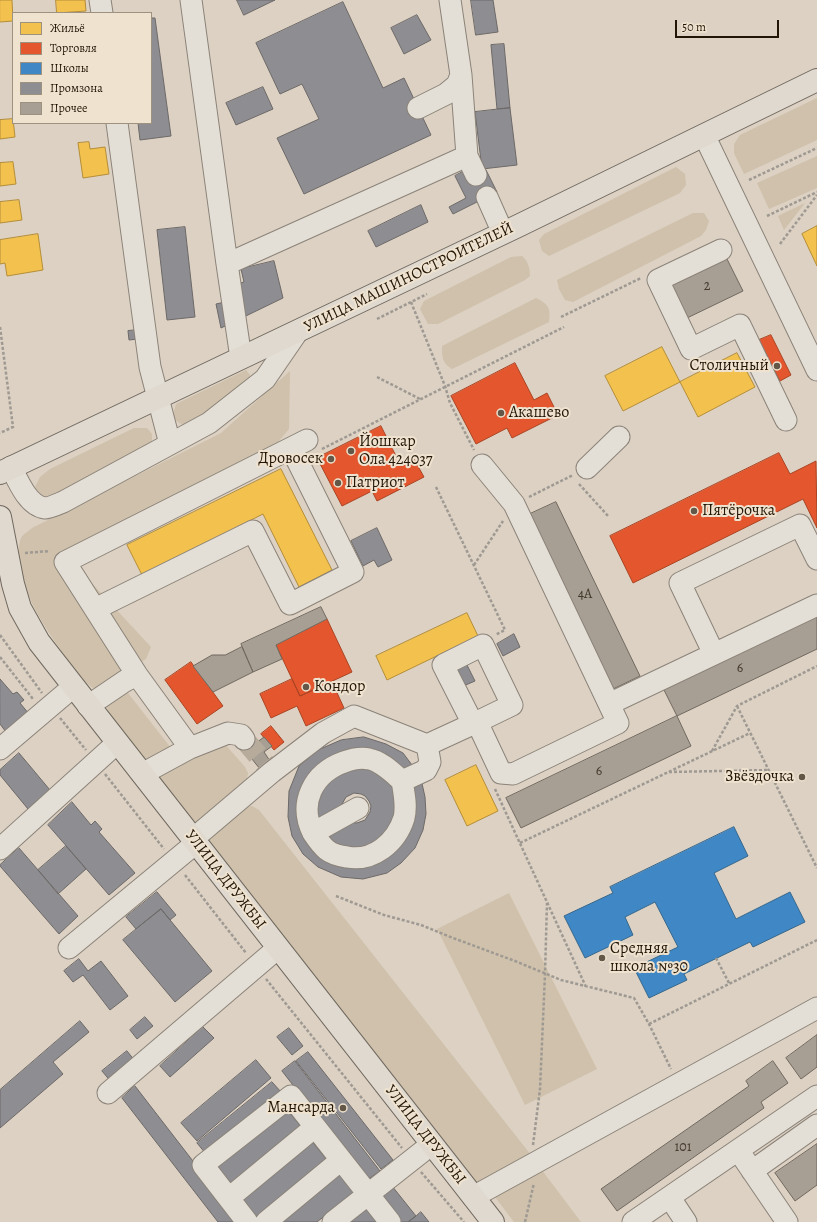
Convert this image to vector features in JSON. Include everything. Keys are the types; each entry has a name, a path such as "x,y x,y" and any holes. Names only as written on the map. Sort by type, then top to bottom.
{"main road":[{"name":"УЛИЦА МАШИНОСТРОИТЕЛЕЙ","path":"6,470 503,233 817,80"},
{"name":"УЛИЦА ДРУЖБЫ","path":"0,517 6,555 20,608 39,642 432,1144 473,1197 487,1220"}],"street":[{"path":"100,0 102,12"},
{"path":"191,0 241,358"},
{"path":"450,0 461,75 467,156 476,175"},
{"path":"418,108 446,94 456,85 461,75"},
{"path":"117,124 150,367 170,444"},
{"path":"704,135 817,370"},
{"path":"227,264 467,156"},
{"path":"487,197 503,233"},
{"path":"721,250 658,280 691,349 740,325 786,420"},
{"path":"6,470 35,505 46,508 63,502 209,423 265,379 298,331"},
{"path":"582,475 619,437"},
{"path":"95,609 253,531 290,604 353,572 307,445 65,562 137,675 190,748"},
{"path":"69,948 174,861 269,769 322,733 354,716 427,745 475,723 501,773 513,774 618,723 514,504 482,465"},
{"path":"334,508 347,532"},
{"path":"714,654 680,583 800,525 817,558"},
{"path":"609,704 817,605"},
{"path":"88,706 125,681 137,675"},
{"path":"0,749 74,687"},
{"path":"142,774 190,748 228,733 241,735 244,739"},
{"path":"0,849 117,743"},
{"path":"402,781 426,770 430,762 427,745"},
{"path":"352,759 369,759 385,766 402,781 405,802 404,816 398,833 379,852 365,857 352,858 340,856 328,851 313,833 308,823 307,806 311,790 320,776 334,766 352,759"},
{"path":"313,833 358,808"},
{"path":"108,1093 278,948"},
{"path":"473,1197 536,1153 679,1084 817,1008"},
{"path":"247,1222 203,1165 291,1096 390,1222"},
{"path":"633,1222 817,1096"},
{"path":"752,1171 817,1125"},
{"path":"228,1198 315,1127"},
{"path":"333,1222 432,1144"},
{"path":"738,1150 788,1222"},
{"path":"266,1222 341,1160"},
{"path":"670,1198 686,1222"}],"path":[{"path":"749,180 817,148"},
{"path":"767,216 817,194"},
{"path":"780,244 817,194"},
{"path":"377,319 427,294"},
{"path":"411,302 445,386 450,403 482,465"},
{"path":"0,327 13,427 0,433"},
{"path":"307,445 420,399 564,327"},
{"path":"378,377 420,399"},
{"path":"582,475 609,517"},
{"path":"0,635 47,709"},
{"path":"0,657 96,763 411,1160 464,1222"},
{"path":"712,751 737,706 817,666"},
{"path":"737,706 817,868"},
{"path":"520,843 750,733"},
{"path":"668,772 769,770"},
{"path":"336,896 384,915 421,925 560,980 634,998 649,1024 679,1084"},
{"path":"525,1222 536,1153 545,974 547,900"},
{"path":"649,1024 817,940"},
{"path":"716,958 729,983"}],"shaded area":[{"path":"817,98 817,140 744,174 734,153 734,144 740,135"},
{"path":"817,156 817,188 769,209 757,183"},
{"path":"676,167 685,174 686,185 680,193 549,256 542,251 539,240 544,234"},
{"path":"805,203 784,230 778,216"},
{"path":"693,213 704,213 709,221 706,230 701,236 573,302 565,300 559,289 557,280"},
{"path":"522,256 527,262 530,270 530,276 525,280 438,324 428,324 420,309 424,301 511,257"},
{"path":"536,298 548,307 550,313 549,322 452,369 444,362 442,346"},
{"path":"246,370 250,375 249,382 226,404 184,426 172,418 176,404"},
{"path":"290,371 289,429 254,471 75,565 151,647 146,659 100,687 93,688 81,678 71,665 42,622 30,598 21,573 19,546 21,538 32,528 221,433"},
{"path":"134,428 147,428 152,434 152,442 48,500 37,496 35,487 40,477 50,469"},
{"path":"124,688 171,748 147,759 143,758 109,713 106,706"},
{"path":"224,743 245,767 248,773 247,781 202,820 195,822 189,819 159,780 160,773"},
{"path":"252,806 259,810 531,1155 477,1186 210,845 208,838 241,808"},
{"path":"509,893 597,1069 525,1105 437,929"},
{"path":"538,1165 581,1222 514,1222 492,1193"}],"building: Жильё":[{"path":"0,0 12,0 12,21 0,22"},
{"path":"56,0 85,0 86,11 57,12"},
{"path":"12,119 15,137 0,139 0,120"},
{"path":"89,142 90,149 105,147 109,174 83,178 78,143"},
{"path":"13,162 16,184 0,186 0,163"},
{"path":"19,200 22,220 0,223 0,202"},
{"path":"817,226 817,266 802,234"},
{"path":"38,234 43,270 7,276 5,263 0,264 0,240"},
{"path":"662,347 680,382 623,411 605,376"},
{"path":"737,353 755,387 698,417 680,382"},
{"path":"281,469 332,570 299,587 263,514 142,575 127,545"},
{"path":"467,613 478,636 387,680 376,656"},
{"path":"476,765 498,811 467,826 445,780"}],"building: Торговля":[{"path":"771,335 791,375 780,381 759,340"},
{"path":"515,363 534,400 547,393 558,415 512,438 507,428 476,444 451,396"},
{"path":"381,426 401,466 414,459 424,477 377,501 372,491 342,506 317,458"},
{"path":"779,453 790,474 816,461 817,528 803,499 633,583 610,536"},
{"path":"327,619 352,672 300,696 276,645"},
{"path":"191,662 223,706 197,724 165,680"},
{"path":"292,679 300,696 332,682 344,708 306,726 297,706 271,718 260,694"},
{"path":"271,726 284,742 274,750 261,734"}],"building: Школы":[{"path":"734,827 748,856 714,873 736,919 790,892 805,922 753,947 750,942 684,974 687,980 649,998 634,968 678,947 655,902 625,917 633,935 585,958 564,916 613,893 610,887"}],"building: Промзона":[{"path":"237,0 275,0 244,15"},
{"path":"471,0 493,0 498,32 476,35"},
{"path":"343,2 383,88 404,78 431,135 304,194 277,138 319,119 302,84 280,94 256,43"},
{"path":"417,15 431,40 404,54 391,28"},
{"path":"152,18 155,18 171,136 140,140 138,124 152,124"},
{"path":"504,44 510,108 497,109 491,45"},
{"path":"263,87 273,109 236,125 226,103"},
{"path":"510,108 517,165 482,169 475,112"},
{"path":"468,169 472,177 486,170 497,192 453,214 449,207 466,198 455,176"},
{"path":"421,205 428,222 376,247 368,231"},
{"path":"185,227 195,317 167,320 157,230"},
{"path":"274,261 283,298 221,328 216,304 234,300 230,286 244,282 241,269"},
{"path":"137,330 138,339 129,340 128,331"},
{"path":"377,528 392,560 378,567 374,560 363,566 351,541"},
{"path":"514,634 520,647 503,656 497,644"},
{"path":"467,665 475,681 461,687 453,672"},
{"path":"0,679 13,694 17,692 24,700 20,703 29,714 6,732 0,724"},
{"path":"364,737 386,744 403,753 415,769 403,776 325,761 303,829 362,865 413,799 409,784 421,779 425,797 426,814 423,830 415,848 401,863 387,873 363,879 341,877 318,867 303,854 292,836 288,817 289,791 299,766 318,750 341,740"},
{"path":"19,753 50,790 28,809 0,775 0,770"},
{"path":"371,768 391,783 398,796 392,828 369,847 340,849 322,834 350,822 357,823 365,820 370,812 371,806 365,796 354,793 346,797 341,806 316,825 318,790 346,769"},
{"path":"72,802 91,825 95,821 102,829 99,832 135,873 109,895 48,825"},
{"path":"66,846 86,869 58,894 38,870"},
{"path":"19,848 78,916 59,934 0,866"},
{"path":"157,892 176,915 170,920 161,909 136,929 126,917"},
{"path":"161,909 212,971 175,1002 123,940"},
{"path":"79,959 88,971 101,961 128,996 110,1010 83,975 73,982 64,971"},
{"path":"145,1017 153,1026 137,1039 130,1030"},
{"path":"80,1021 89,1032 53,1062 63,1074 0,1128 0,1090"},
{"path":"203,1027 214,1038 170,1077 160,1066"},
{"path":"289,1028 303,1046 292,1055 277,1037"},
{"path":"127,1051 135,1061 112,1083 102,1071"},
{"path":"308,1052 393,1160 381,1169 296,1061"},
{"path":"256,1060 271,1078 197,1141 181,1123"},
{"path":"295,1061 380,1171 367,1180 282,1071"},
{"path":"272,1082 282,1093 206,1154 197,1143"},
{"path":"135,1086 240,1222 218,1222 122,1098"},
{"path":"286,1108 302,1128 227,1189 210,1169"},
{"path":"311,1140 327,1160 252,1221 236,1200"},
{"path":"337,1172 354,1192 317,1222 276,1222"},
{"path":"392,1186 416,1216 408,1222 397,1222 378,1197"},
{"path":"366,1204 380,1222 344,1222"},
{"path":"421,1212 429,1222 408,1222 416,1216"}],"building: Прочее":[{"path":"726,257 743,291 687,318 671,283"},
{"path":"556,502 640,676 613,689 530,514"},
{"path":"321,607 327,619 276,645 282,659 253,672 241,644"},
{"path":"817,615 817,649 677,716 663,688"},
{"path":"242,647 253,672 213,692 193,666 212,655 225,655"},
{"path":"677,716 691,746 521,828 506,798"},
{"path":"249,735 256,743 264,737 272,746 264,752 270,761 260,769 239,743"},
{"path":"817,1035 817,1067 801,1079 786,1058"},
{"path":"773,1061 788,1083 761,1102 764,1108 617,1211 601,1189 749,1086 746,1081"},
{"path":"817,1144 817,1185 795,1201 775,1173"}],"tunnel":[{"path":"244,739 266,765"}],"place":[{"name":"Столичный","path":"777,366"},
{"name":"Акашево","path":"501,413"},
{"name":"Йошкар Ола 424037","path":"351,451"},
{"name":"Дровосек","path":"331,459"},
{"name":"Патриот","path":"338,483"},
{"name":"Пятёрочка","path":"694,511"},
{"name":"Кондор","path":"306,687"},
{"name":"Звёздочка","path":"802,777"},
{"name":"Средняя школа №30","path":"602,958"},
{"name":"Мансарда","path":"343,1108"}]}
